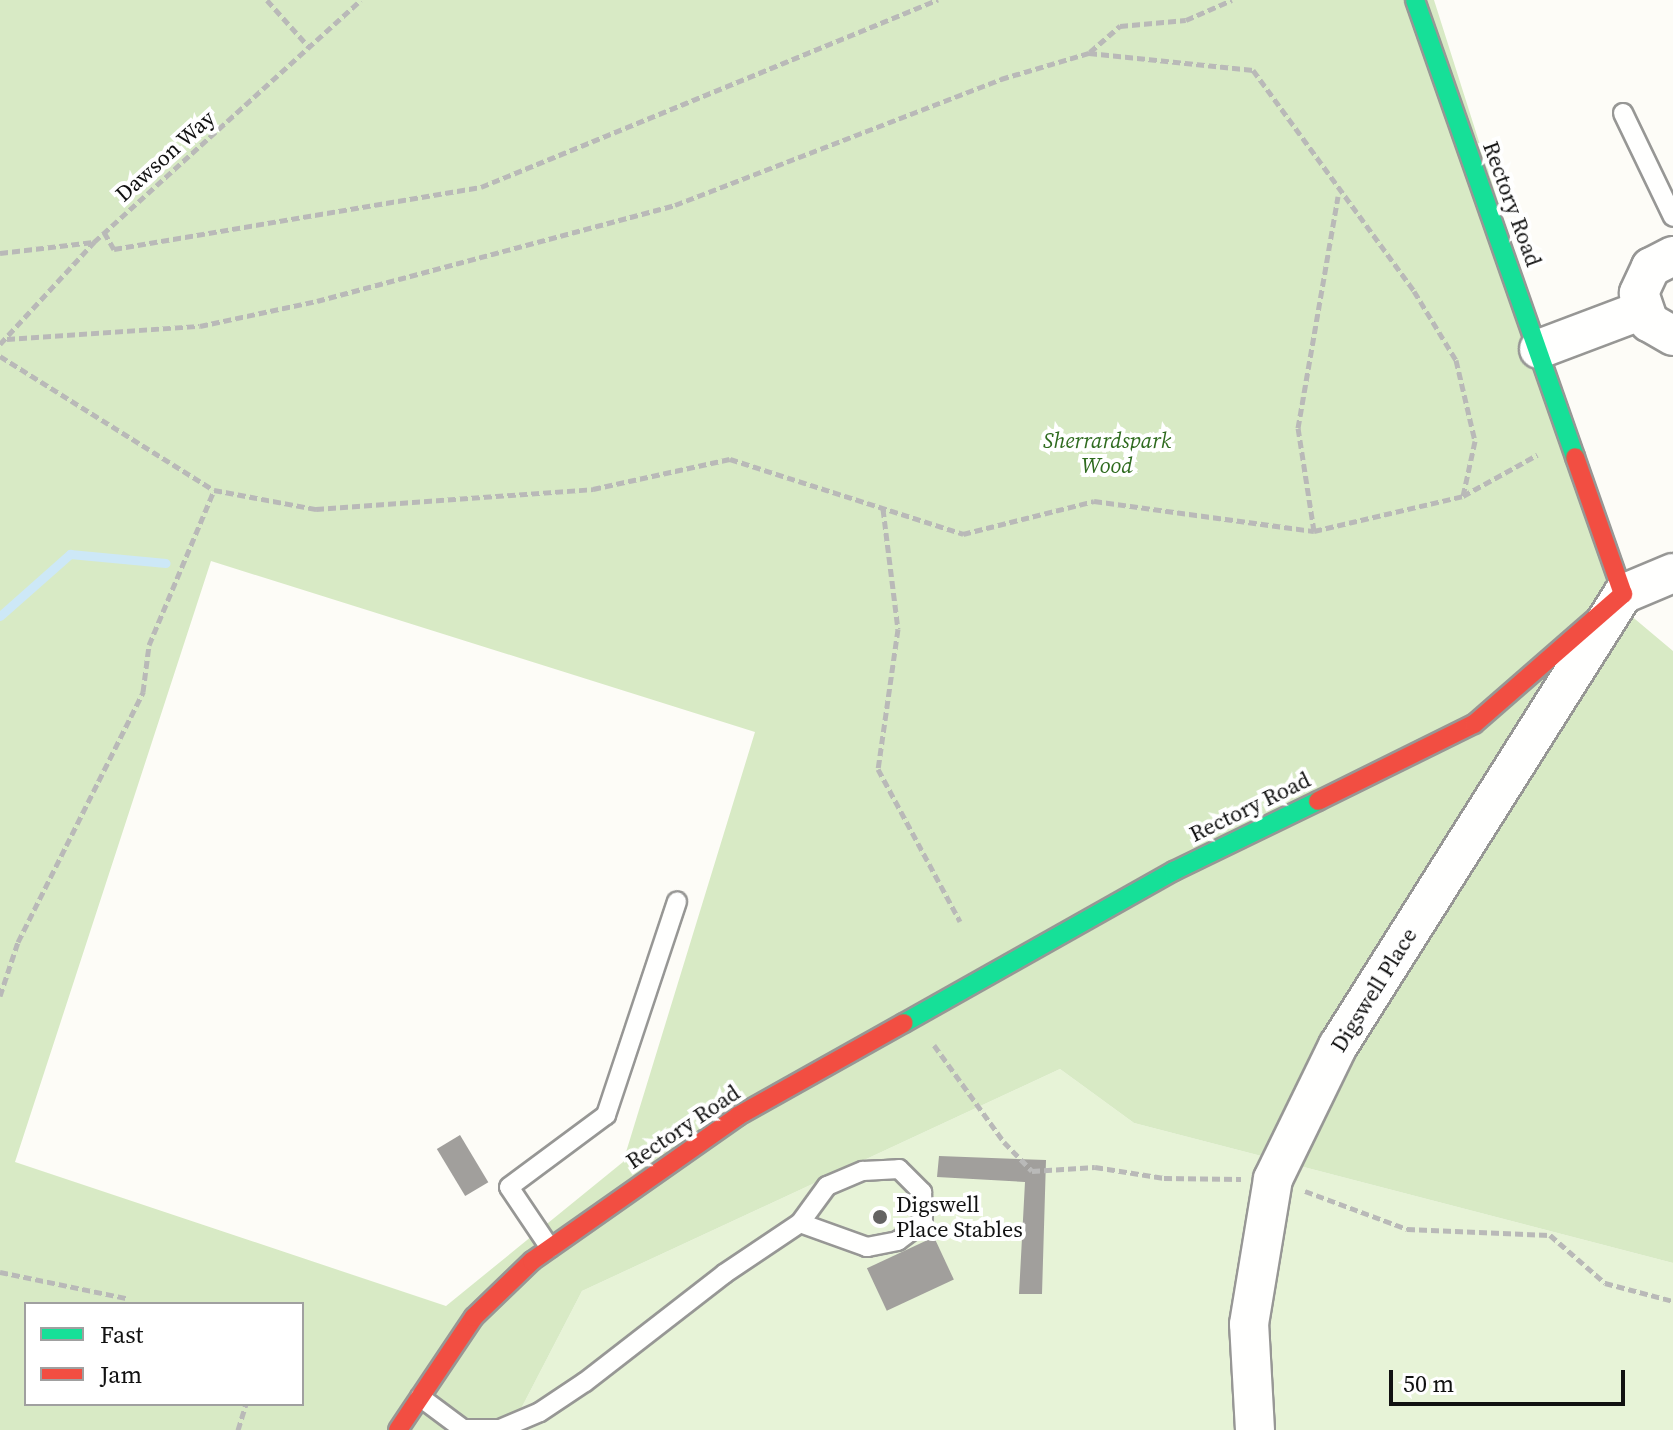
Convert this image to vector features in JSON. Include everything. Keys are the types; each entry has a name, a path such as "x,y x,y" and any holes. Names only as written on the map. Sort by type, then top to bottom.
{"street":[{"name":"Rectory Road","path":"398,1430 474,1317 550,1248 752,1108 1174,871 1474,724 1623,594 1566,439 1539,349 1415,0"},
{"path":"1673,256 1651,267 1643,279 1642,310 1660,331 1673,336"},
{"path":"1539,349 1642,310"},
{"path":"1623,594 1673,573"},
{"name":"Digswell Place","path":"1255,1430 1249,1324 1273,1179 1338,1046 1623,594"}],"lane":[{"path":"1623,113 1673,217"},
{"path":"550,1248 509,1187 606,1115 677,901"},
{"path":"420,1397 463,1429 500,1429 540,1412 724,1274 800,1223 827,1186 863,1171 899,1169 922,1192 923,1222 898,1241 867,1247 800,1223"}],"path":[{"path":"267,0 309,47"},
{"name":"Dawson Way","path":"0,344 104,232 361,0"},
{"path":"104,232 114,249 481,187 938,0"},
{"path":"1089,53 1120,26 1186,20 1232,0"},
{"path":"7,339 200,326 317,301 675,205 1001,79 1089,53 1253,70 1339,195 1414,291 1456,360 1475,441 1463,496"},
{"path":"1314,531 1298,428 1339,195"},
{"path":"0,253 94,242"},
{"path":"0,356 214,490 316,509 593,489 730,459 963,534 1094,501 1314,531 1463,496 1566,439"},
{"path":"0,996 18,942 62,862 143,692 149,645 214,490"},
{"path":"883,509 898,629 878,769 960,921"},
{"path":"0,1272 126,1298"},
{"path":"238,1430 245,1406"}],"green space":[{"name":"Sherrardspark Wood","path":"0,0 1434,0 1629,614 1673,651 1673,1263 1134,1123 1060,1069 582,1291 510,1430 0,1430","holes":["211,561 755,732 623,1162 446,1306 15,1162"]},
{"path":"1060,1069 1134,1123 1673,1263 1673,1430 510,1430 582,1291"}],"building":[{"path":"460,1135 488,1182 465,1196 437,1149"},
{"path":"939,1156 1046,1160 1042,1294 1019,1294 1025,1182 937,1177"},
{"path":"934,1237 954,1280 887,1311 867,1268"}],"waterway":[{"path":"0,616 70,554 166,563"}],"traffic: fast":[{"path":"1415,0 1575,457"},
{"path":"904,1023 1174,871 1318,801"}],"traffic: jam":[{"path":"1318,801 1474,724 1623,594 1575,457"},
{"path":"398,1430 474,1317 532,1261 738,1116 904,1023"}],"place":[{"name":"Digswell Place Stables","path":"880,1217"}]}
